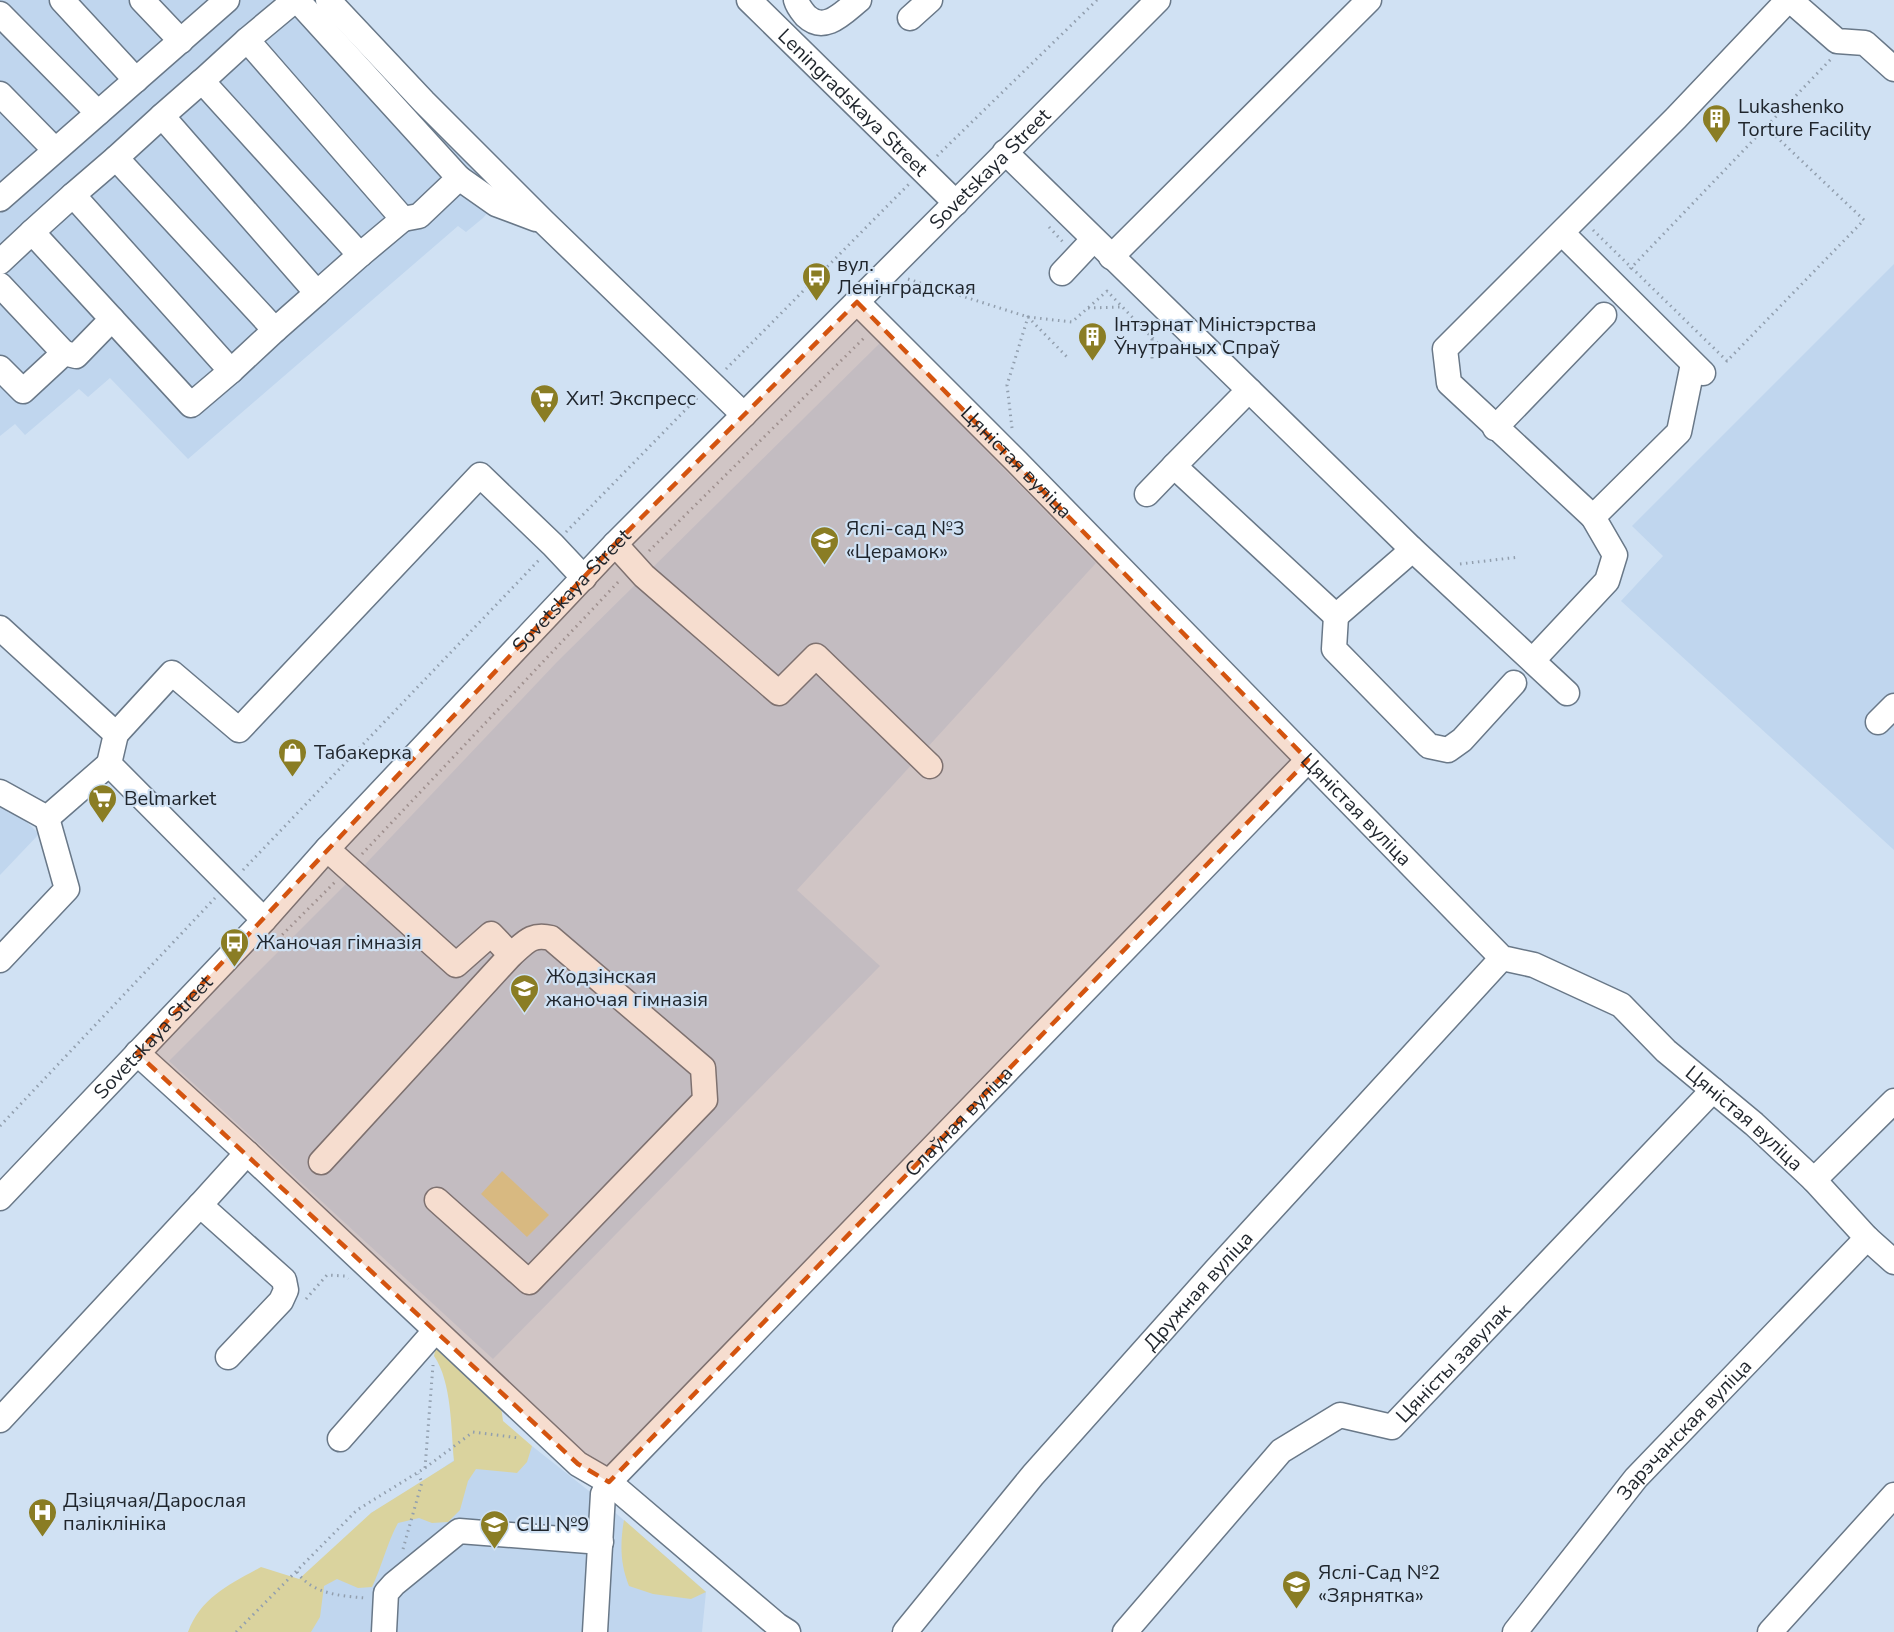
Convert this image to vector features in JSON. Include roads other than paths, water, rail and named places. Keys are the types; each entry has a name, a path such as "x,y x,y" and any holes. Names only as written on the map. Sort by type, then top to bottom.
{"street":[{"path":"62,0 136,80"},
{"path":"142,0 181,41"},
{"path":"4,186 55,150 227,0"},
{"path":"0,262 247,40 296,0 459,178 496,204 544,222"},
{"path":"328,0 424,102 544,222 744,415"},
{"name":"Leningradskaya Street","path":"749,0 956,203"},
{"path":"796,0 799,8 810,20 826,23 836,19 859,0"},
{"path":"908,0 912,11 910,18 930,0"},
{"name":"Sovetskaya Street","path":"0,1198 264,920 327,849 615,544 1158,0"},
{"path":"1111,257 1369,0"},
{"path":"1533,660 1607,580 1615,555 1593,517 1449,383 1445,349 1676,118 1789,0 1837,40 1866,43 1894,69"},
{"path":"0,14 98,113"},
{"path":"247,40 403,219"},
{"path":"200,83 202,81 360,255"},
{"path":"0,94 55,150"},
{"path":"162,116 317,293"},
{"path":"1005,152 1078,257 1111,257 1411,548 1567,693"},
{"path":"116,158 275,330"},
{"path":"32,232 191,405 360,255 403,219 419,216 459,178"},
{"path":"73,195 231,371"},
{"path":"1562,233 1699,370 1679,432 1593,517"},
{"path":"0,285 64,353 76,356 112,319"},
{"name":"Цяністая вуліца","path":"857,302 1502,958 1534,964 1621,1005 1666,1051 1754,1124 1814,1180 1867,1238 1894,1262"},
{"path":"1496,428 1604,315"},
{"path":"5,382 22,391 64,353"},
{"path":"1147,494 1250,391"},
{"path":"1174,466 1336,616"},
{"path":"47,818 109,764 116,734 172,673 239,730 480,475 554,545 584,578"},
{"path":"615,544 644,576 779,693 816,656 930,766"},
{"path":"1411,548 1403,558 1336,616 1334,649 1429,746 1448,750 1462,740 1514,683"},
{"path":"0,628 116,734"},
{"name":"Слаўная вуліца","path":"609,1482 1308,760"},
{"path":"109,764 264,920"},
{"path":"0,792 47,818 67,889 0,960"},
{"path":"327,849 456,965 491,934 511,955"},
{"path":"321,1162 511,955 531,938 541,935 551,938 703,1068 705,1100 529,1282 437,1200"},
{"name":"Дружная вуліца","path":"905,1632 1033,1475 1215,1271 1502,958"},
{"path":"137,1053 247,1153 578,1464 609,1482 788,1632"},
{"name":"Цяністы завулак","path":"1125,1632 1281,1451 1340,1415 1392,1428 1713,1090"},
{"path":"1814,1180 1894,1101"},
{"path":"0,1420 247,1153"},
{"path":"200,1205 284,1280 286,1290 281,1301 228,1357"},
{"name":"Зарэчанская вуліца","path":"1515,1632 1636,1478 1867,1238"},
{"path":"340,1438 435,1331"},
{"path":"596,1632 603,1494 609,1482"},
{"path":"1770,1632 1894,1495"},
{"path":"384,1632 390,1592 459,1531 602,1542"}],"place":[{"name":"Lukashenko Torture Facility","path":"1717,144"},
{"name":"вул. Ленінградская","path":"816,302"},
{"name":"Інтэрнат Міністэрства Ўнутраных Спраў","path":"1093,362"},
{"name":"Хит! Экспресс","path":"545,424"},
{"name":"Яслі-сад №3 «Церамок»","path":"825,566"},
{"name":"Табакерка","path":"293,778"},
{"name":"Belmarket","path":"103,824"},
{"name":"Жаночая гімназія","path":"235,968"},
{"name":"Жодзінская жаночая гімназія","path":"525,1014"},
{"name":"Дзіцячая/Дарослая паліклініка","path":"42,1538"},
{"name":"СШ №9","path":"495,1550"},
{"name":"Яслі-Сад №2 «Зярнятка»","path":"1297,1610"}]}
